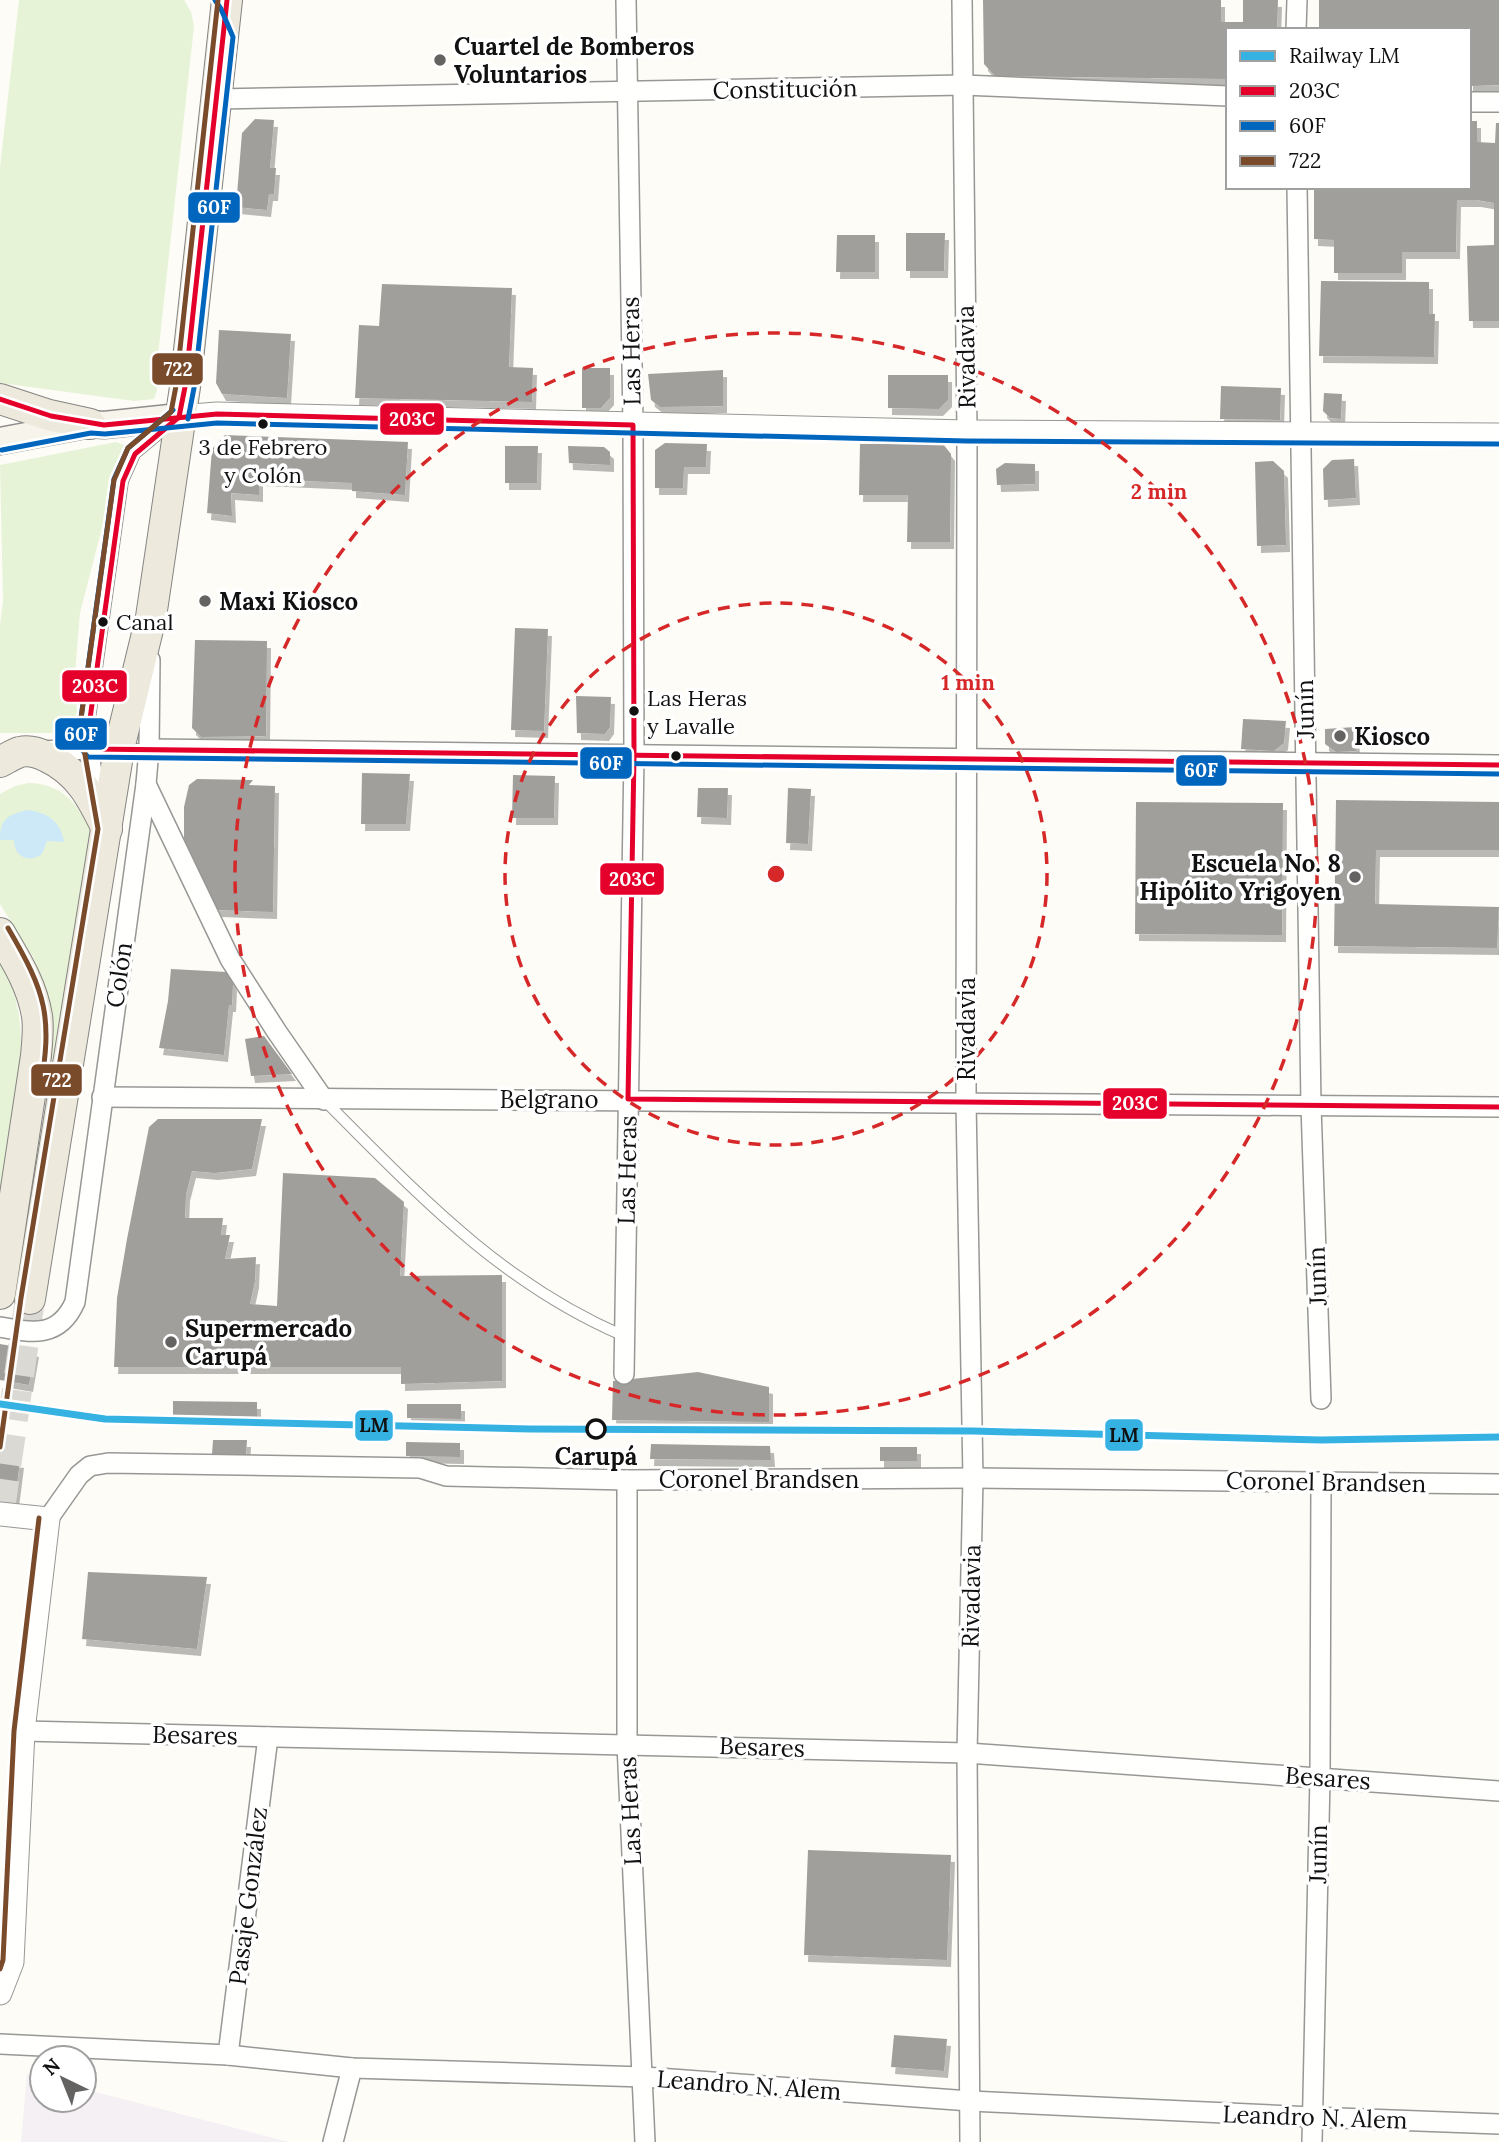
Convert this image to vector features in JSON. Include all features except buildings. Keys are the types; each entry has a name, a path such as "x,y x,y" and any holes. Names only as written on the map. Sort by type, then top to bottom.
{"main road":[{"path":"204,0 224,37"},
{"name":"Colón","path":"30,1298 107,829 105,749 151,617 185,387 227,0"},
{"path":"0,399 49,415 90,424 179,417"},
{"path":"0,441 90,424"},
{"path":"7,754 38,752 61,763 78,778 94,801 107,829"},
{"path":"0,933 31,990 38,1018 36,1056 0,1294"}],"street":[{"name":"Las Heras","path":"624,1374 634,756 633,425 626,0"},
{"name":"Rivadavia","path":"962,0 967,432 966,1102 973,1478 967,1753 970,2142"},
{"path":"1296,28 1297,0"},
{"name":"Constitución","path":"217,99 963,85 1226,96"},
{"path":"1471,102 1499,102"},
{"name":"Junín","path":"1297,189 1311,1106 1321,1399"},
{"path":"179,417 217,414 967,432 1499,435"},
{"name":"Colón","path":"0,1326 33,1333 59,1326 75,1303 146,784 151,617"},
{"path":"7,754 105,749"},
{"path":"149,749 1499,765"},
{"path":"146,784 230,959 324,1100"},
{"name":"Belgrano","path":"102,1097 1499,1107"},
{"name":"Coronel Brandsen","path":"48,1519 79,1475 90,1466 108,1463 421,1468 446,1476 627,1480 973,1478 1499,1484"},
{"name":"Las Heras","path":"627,1480 627,1744 645,2142"},
{"name":"Junín","path":"1312,2142 1320,1778 1321,1482"},
{"path":"0,1514 48,1519 23,1731 12,1962 0,1993"},
{"name":"Besares","path":"23,1731 967,1753 1499,1791"},
{"name":"Pasaje González","path":"228,2055 268,1737"},
{"name":"Leandro N. Alem","path":"0,2044 228,2055 352,2068 643,2077 970,2101 1499,2123"},
{"path":"333,2142 352,2068"}],"lane":[{"path":"149,749 105,749 89,726 123,481 135,454 179,417"},
{"path":"324,1100 455,1229 505,1269 557,1303 624,1336"}],"shaded area":[{"path":"27,2074 28,2114 98,2114 98,2093 289,2142 21,2142"}],"green space":[{"path":"19,0 184,0 191,12 194,26 156,374 157,391 154,399 134,401 0,383 0,167"},
{"path":"116,442 127,446 115,477 80,613 75,674 77,713 73,733 0,733 0,625 3,600 0,465"},
{"path":"28,783 51,787 68,798 82,814 92,835 50,1072 49,1009 34,959 0,904 0,794"},
{"path":"0,961 16,999 21,1058 0,1208"}],"water":[{"path":"27,810 52,819 60,828 64,842 47,841 42,854 27,858 16,850 14,840 0,840 6,819"}],"tunnel":[{"path":"0,1509 30,1299"}],"rail line":[{"name":"LM","path":"0,1404 105,1419 530,1429 973,1431 1321,1440 1499,1437"}],"transit line":[{"name":"60F","path":"188,419 194,388 233,37 215,0"},
{"name":"722","path":"0,1447 21,1298 98,829 80,726 114,480 128,448 171,412 218,0"},
{"name":"203C","path":"179,417 185,387 227,0"},
{"name":"203C","path":"0,399 51,416 104,425 217,414 633,425 634,756 628,1099 1499,1107"},
{"name":"60F","path":"173,410 128,448 114,479 80,725 83,751 88,757 1499,774"},
{"name":"203C","path":"179,417 135,454 123,481 89,726 91,749 1499,765"},
{"name":"60F","path":"2,450 91,433 105,434 217,423 967,441 1499,444"},
{"name":"722","path":"8,928 31,970 43,1006 46,1043 40,1091"},
{"name":"722","path":"0,1969 3,1960 14,1731 39,1518"}],"place":[{"name":"Cuartel de Bomberos Voluntarios","path":"440,60"},
{"name":"3 de Febrero y Colón","path":"263,424"},
{"name":"Maxi Kiosco","path":"205,601"},
{"name":"Canal","path":"103,622"},
{"name":"Las Heras y Lavalle","path":"634,711"},
{"name":"Kiosco","path":"1340,736"},
{"name":"Escuela No. 8 Hipólito Yrigoyen","path":"1355,877"},
{"name":"Supermercado Carupá","path":"171,1342"},
{"name":"Carupá","path":"596,1429"}]}
